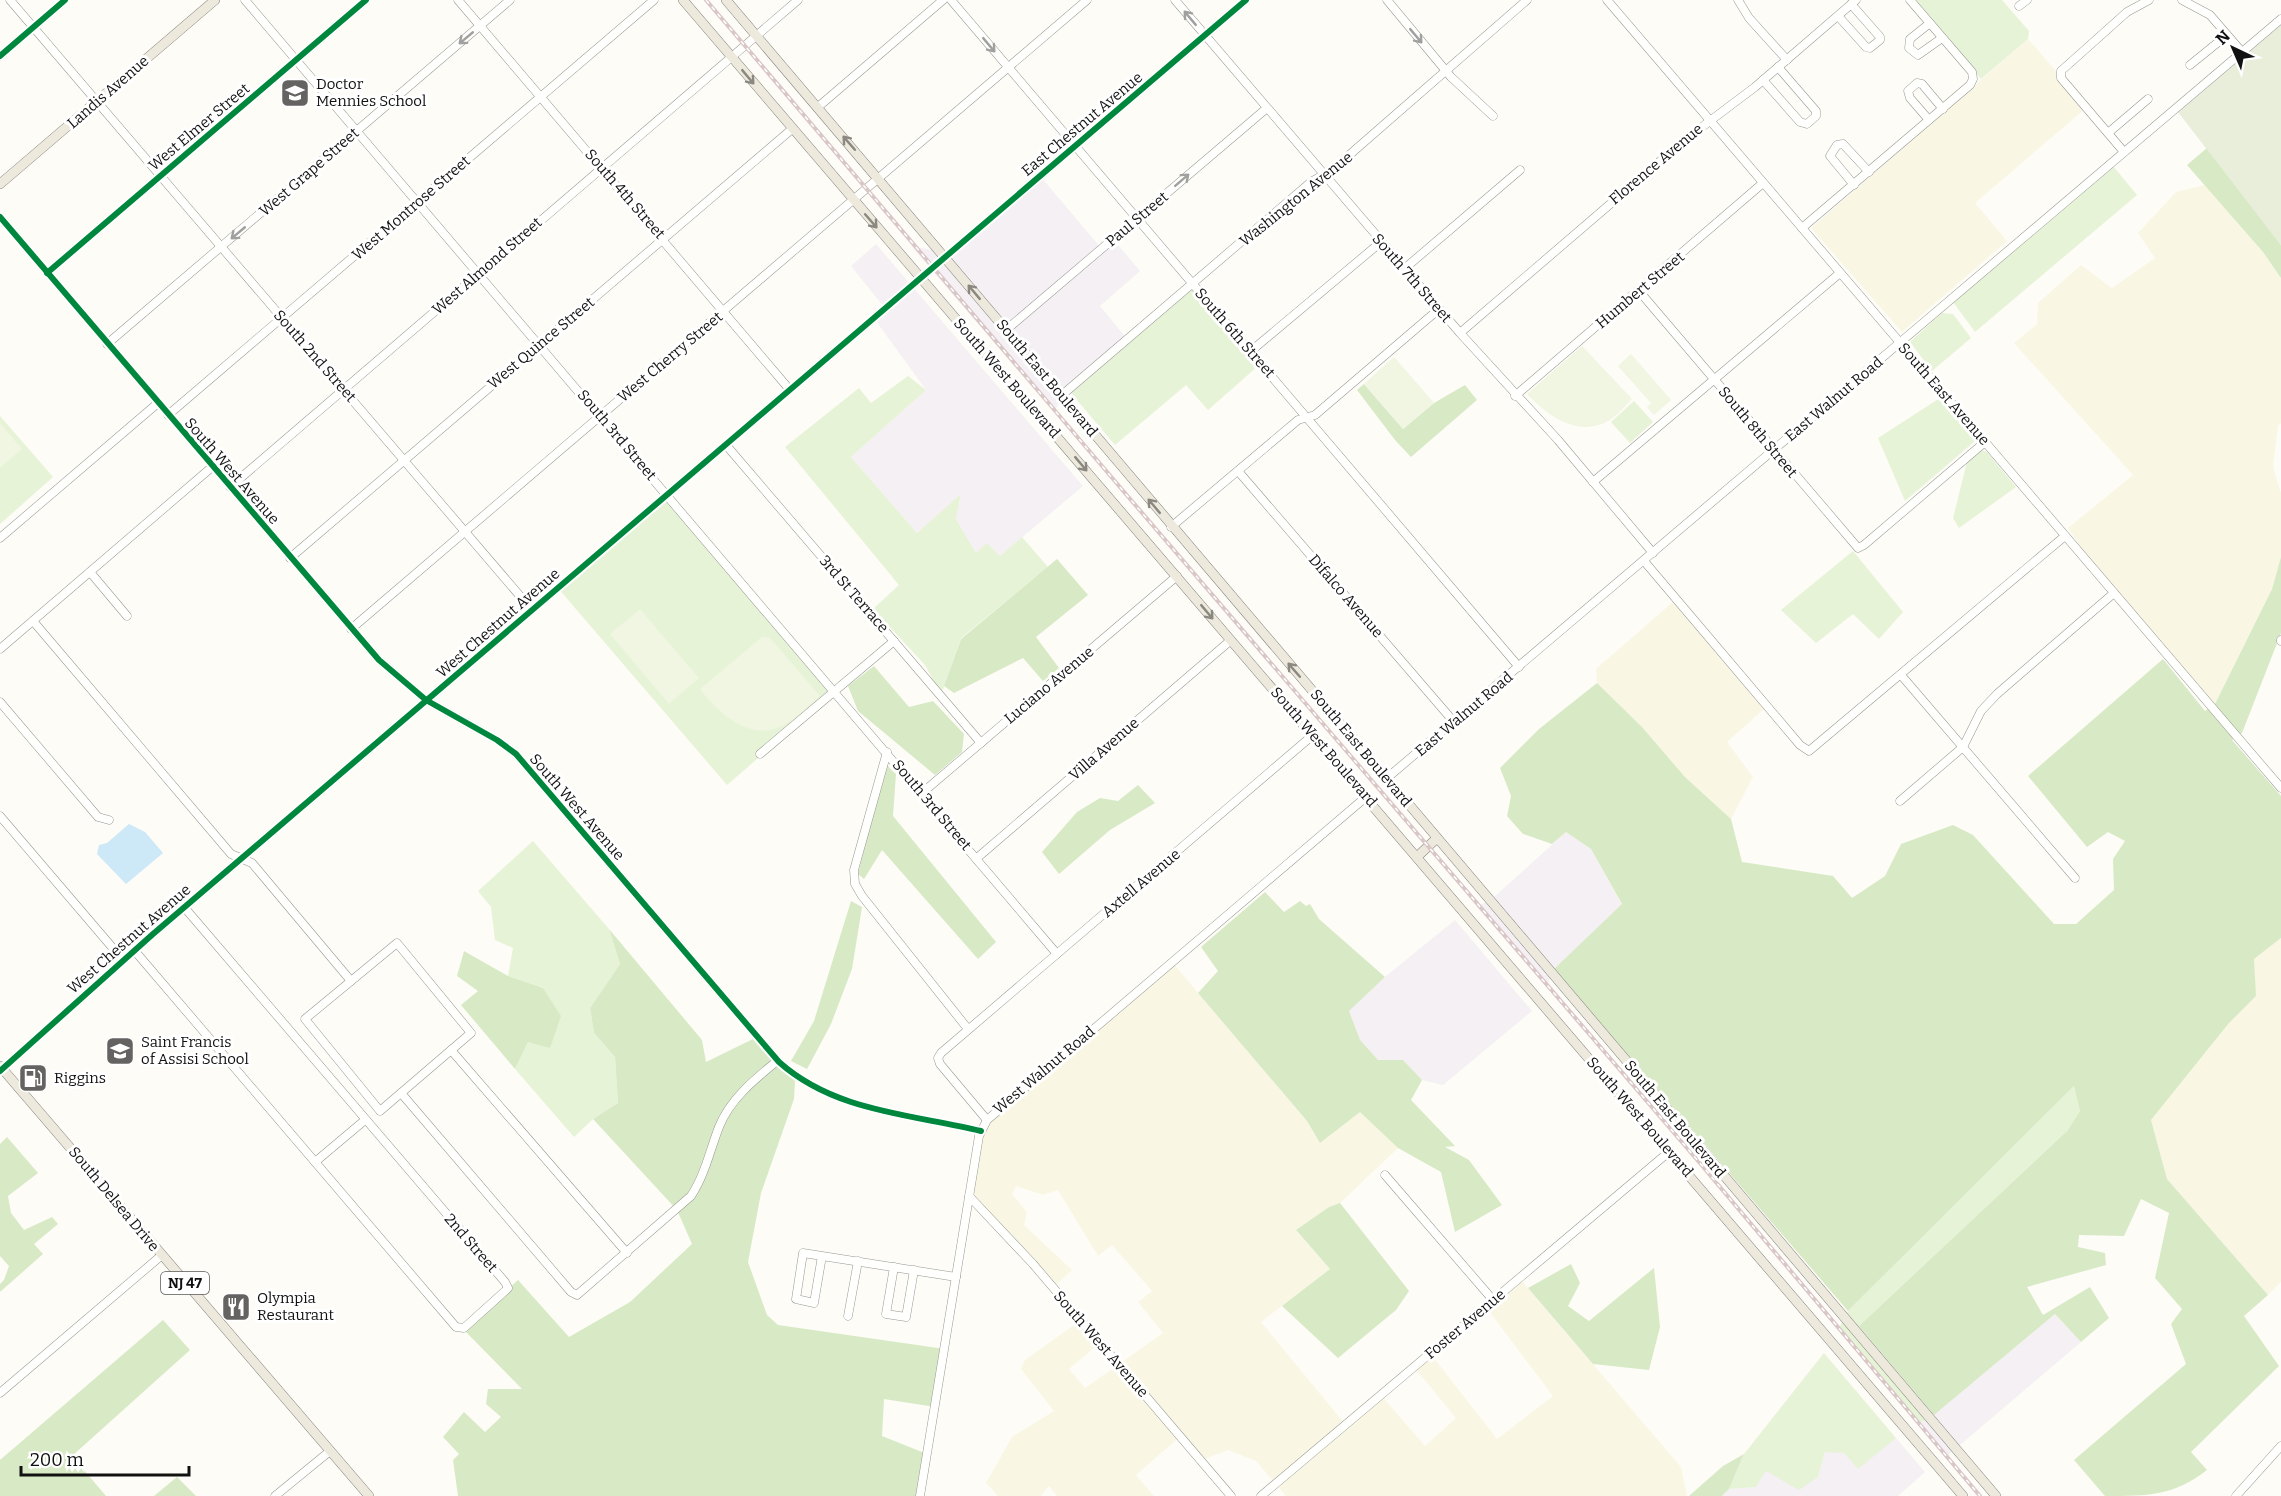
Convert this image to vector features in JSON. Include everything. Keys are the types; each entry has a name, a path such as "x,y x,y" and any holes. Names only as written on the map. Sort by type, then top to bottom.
{"main road":[{"name":"Landis Avenue","path":"0,184 215,0"},
{"name":"South West Boulevard","path":"683,0 1418,856 1963,1496"},
{"name":"South East Boulevard","path":"726,0 879,177 1171,527 1996,1496"},
{"path":"1418,856 1437,838"},
{"name":"South Delsea Drive","path":"1,1069 369,1496"}],"street":[{"name":"South 2nd Street","path":"10,0 532,610"},
{"path":"0,56 65,0"},
{"name":"South 3rd Street","path":"245,0 668,494 1057,954"},
{"name":"West Elmer Street","path":"47,273 366,0"},
{"name":"South 4th Street","path":"458,0 790,390"},
{"name":"West Grape Street","path":"107,344 510,0"},
{"name":"West Montrose Street","path":"168,415 654,0"},
{"name":"West Almond Street","path":"230,487 798,0"},
{"path":"818,107 943,0"},
{"name":"South 6th Street","path":"951,0 1520,667"},
{"name":"West Cherry Street","path":"351,629 1087,0"},
{"name":"South 7th Street","path":"1175,0 1404,269 1653,553"},
{"name":"East Chestnut Avenue","path":"933,267 1246,0"},
{"path":"1387,0 1446,72 1493,116"},
{"name":"Washington Avenue","path":"1062,395 1323,174 1332,170 1527,0"},
{"name":"South East Avenue","path":"1607,0 2281,788"},
{"path":"1738,0 1749,18 1788,60"},
{"path":"1802,228 1970,86 1973,79 1972,72 1910,0"},
{"path":"2019,6 2027,0"},
{"path":"2124,152 2061,78 2061,71 2127,12 2150,0"},
{"path":"2182,0 2210,15 2242,52"},
{"path":"1838,16 1866,47 1870,48 1880,40 1854,2"},
{"name":"Florence Avenue","path":"1460,333 1709,120 1788,60 1854,2"},
{"name":"East Walnut Road","path":"1387,778 2281,19"},
{"path":"1930,23 1910,39 1909,48 1918,55 1942,38"},
{"path":"2190,65 2227,35"},
{"path":"1763,80 1800,122 1812,121 1816,116 1816,111 1778,67"},
{"path":"1929,120 1910,98 1908,90 1917,83 1923,84 1943,109"},
{"path":"2108,133 2148,99"},
{"name":"Paul Street","path":"1006,330 1267,108"},
{"name":"West Quince Street","path":"290,558 792,129"},
{"path":"1854,185 1830,156 1837,145 1843,144 1869,172"},
{"path":"1404,269 1520,170"},
{"name":"Humbert Street","path":"1515,396 1763,183"},
{"name":"South West Avenue","path":"0,217 351,629 395,676 426,700 497,740 516,754 777,1061 814,1087 847,1103 981,1131"},
{"path":"1251,351 1381,242"},
{"name":"West Chestnut Avenue","path":"1,1069 134,950 933,267"},
{"path":"1593,482 1840,273"},
{"name":"South 8th Street","path":"1639,291 1858,548 1984,442"},
{"path":"1171,527 1298,420 1315,415 1439,309"},
{"path":"0,538 158,403"},
{"name":"3rd St Terrace","path":"726,445 981,743"},
{"path":"0,649 212,467"},
{"name":"Difalco Avenue","path":"1238,471 1454,722"},
{"path":"1644,561 1806,751 1814,748 2065,536"},
{"path":"90,572 127,616"},
{"name":"Luciano Avenue","path":"922,793 1177,576"},
{"path":"1900,801 1963,747 1981,711 2114,593"},
{"path":"33,621 231,854 252,863 351,981"},
{"name":"Villa Avenue","path":"977,858 1231,640"},
{"path":"760,754 894,641"},
{"path":"1901,675 2075,878"},
{"path":"0,702 98,817 109,820"},
{"name":"Axtell Avenue","path":"987,1120 938,1061 940,1053 1313,735"},
{"path":"887,752 854,870 855,884 862,896 968,1029"},
{"name":"West Walnut Road","path":"920,1496 969,1196 981,1131 987,1120 1366,797"},
{"path":"0,816 123,960"},
{"name":"2nd Street","path":"134,950 441,1311 456,1326 464,1328 508,1288 505,1282 184,907"},
{"path":"397,943 471,1033 380,1111 305,1019 351,981 397,943"},
{"path":"451,1050 627,1253"},
{"path":"401,1093 571,1292 577,1295 691,1196 700,1180 720,1125 729,1108 777,1061"},
{"path":"315,1162 365,1120"},
{"name":"Foster Avenue","path":"1261,1496 1670,1151"},
{"path":"1386,1175 1493,1300"},
{"name":"South West Avenue","path":"969,1196 1033,1264 1231,1496"},
{"path":"822,1256 814,1303 796,1299 803,1253 956,1277"},
{"path":"0,1393 162,1255"},
{"path":"848,1316 858,1261"},
{"path":"894,1267 886,1314 906,1317 914,1270"},
{"path":"2236,1496 2281,1446"},
{"path":"275,1496 330,1451"}],"shaded area":[{"path":"2028,39 2087,107 1975,203 2007,241 1902,332 1811,228"},
{"path":"1040,176 1101,248 1113,239 1140,271 1100,306 1128,340 1064,394 1054,412 911,246 949,253"},
{"path":"2205,185 2263,252 2281,278 2281,423 2278,426 2273,467 2281,493 2281,557 2272,589 2215,704 2084,552 2068,528 2133,475 2014,343 2037,324 2038,303 2081,265 2112,288 2155,258 2138,233 2176,192"},
{"path":"876,244 1083,486 1000,556 987,544 976,553 956,519 961,495 917,533 851,457 926,390 873,317 884,307 851,266"},
{"path":"1673,602 1764,709 1727,742 1753,777 1731,819 1685,777 1642,727 1597,683 1596,669"},
{"path":"1566,832 1591,849 1622,905 1554,969 1546,987 1477,907 1493,898"},
{"path":"1455,920 1532,1011 1443,1085 1422,1080 1403,1060 1378,1060 1339,1020 1385,977"},
{"path":"2281,938 2281,1282 2268,1295 2166,1179 2151,1120 2229,1023 2255,996 2254,959"},
{"path":"1172,962 1307,1121 1320,1143 1360,1111 1398,1148 1340,1203 1329,1207 1296,1231 1330,1269 1261,1322 1345,1424 1381,1395 1425,1446 1456,1418 1414,1367 1430,1353 1497,1439 1553,1396 1488,1310 1521,1280 1681,1467 1687,1496 1286,1496 1256,1461 1228,1450 1202,1460 1181,1436 1136,1475 1154,1496 1057,1496 1049,1486 1041,1496 998,1496 986,1483 1012,1437 1054,1411 1021,1369 1025,1360 1081,1320 1100,1343 1069,1369 1085,1388 1163,1333 1138,1302 1152,1291 1112,1245 1098,1256 1058,1190 1043,1195 1016,1186 1012,1194 1027,1212 1024,1225 1072,1270 1053,1288 971,1191 981,1132 999,1108"},
{"path":"2055,1314 2081,1342 1946,1457 1918,1424 1934,1415"},
{"path":"1896,1438 1925,1472 1898,1496 1722,1496 1729,1489 1756,1487 1766,1470 1818,1477 1825,1452"}],"green space":[{"path":"1914,0 2002,0 2029,31 2028,39 1981,79"},
{"path":"2281,25 2281,245 2178,112"},
{"path":"2207,148 2281,245 2281,278 2263,252 2187,165"},
{"path":"2113,166 2137,195 1975,332 1953,302"},
{"path":"1191,289 1258,366 1208,410 1186,385 1115,445 1071,393"},
{"path":"1942,313 1953,314 1971,338 1932,371 1910,342"},
{"path":"1582,346 1632,399 1618,414 1597,426 1586,427 1564,422 1527,394"},
{"path":"1631,354 1671,400 1654,415 1647,407 1651,403 1618,366"},
{"path":"1394,357 1434,403 1403,429 1364,384"},
{"path":"908,376 926,390 851,457 917,533 961,494 956,519 976,553 987,543 1000,556 1022,537 1048,567 961,638 941,695 925,665 873,609 899,585 785,447 859,388 871,403"},
{"path":"1364,384 1403,429 1434,403 1465,385 1477,400 1411,457 1357,390"},
{"path":"1940,398 1975,441 1905,501 1878,438"},
{"path":"1634,401 1653,422 1630,443 1611,422"},
{"path":"0,416 53,477 0,524"},
{"path":"0,423 22,449 0,468"},
{"path":"1982,450 1987,452 2016,487 1959,528 1953,518 1967,462"},
{"path":"667,493 836,691 727,785 557,587"},
{"path":"1853,551 1903,612 1879,639 1853,614 1816,643 1781,610"},
{"path":"2281,557 2281,633 2242,733 2232,740 2281,796 2281,938 2254,959 2256,996 2229,1023 2151,1120 2167,1179 2268,1295 2244,1316 2279,1366 2191,1452 2207,1470 2195,1479 2160,1493 2105,1496 2074,1460 2186,1364 2171,1324 2182,1309 2155,1278 2169,1213 2141,1199 2124,1236 2079,1235 2078,1247 2105,1253 2106,1265 2027,1287 2043,1315 2090,1287 2109,1318 2081,1342 2055,1314 1934,1415 1859,1326 2067,1131 2080,1111 2074,1086 1848,1311 1554,969 1622,904 1591,849 1566,832 1552,844 1523,834 1507,816 1511,796 1500,768 1539,729 1597,683 1642,727 1685,777 1731,819 1742,862 1833,876 1852,898 1885,876 1901,844 1953,825 1973,835 2054,924 2076,924 2114,890 2113,859 2125,841 2108,832 2087,847 2028,776 2163,659 2205,711 2215,704 2272,589"},
{"path":"1057,559 1088,595 1036,637 1059,668 1043,681 1023,658 954,693 944,686 961,639"},
{"path":"640,609 699,678 669,704 610,634"},
{"path":"762,637 770,638 820,696 787,723 774,729 762,730 750,729 727,717 700,689"},
{"path":"874,666 909,707 933,701 964,734 962,752 935,775 858,711 848,686"},
{"path":"886,764 896,774 893,816 996,942 978,959 882,850 864,879 858,874"},
{"path":"1138,785 1155,803 1110,830 1059,874 1042,852 1077,812 1100,798 1118,801"},
{"path":"533,841 609,929 620,964 590,1008 594,1033 615,1057 618,1103 593,1119 574,1137 515,1069 528,1042 543,988 508,976 513,948 495,940 491,907 478,891"},
{"path":"1265,892 1284,912 1300,901 1306,906 1310,904 1319,919 1385,977 1349,1011 1360,1040 1378,1060 1403,1060 1422,1080 1411,1100 1455,1146 1445,1147 1469,1160 1502,1205 1455,1232 1441,1172 1398,1148 1360,1112 1320,1143 1307,1121 1198,993 1218,971 1201,947"},
{"path":"851,901 862,907 852,969 831,1024 807,1069 791,1061 814,1021"},
{"path":"609,929 702,1040 706,1062 757,1037 795,1081 794,1099 761,1193 748,1262 767,1315 778,1325 945,1349 935,1407 884,1399 882,1436 927,1454 920,1496 458,1496 453,1460 459,1454 443,1437 464,1412 485,1432 501,1417 486,1404 488,1389 522,1389 463,1329 518,1280 569,1337 630,1302 692,1244 677,1210 593,1119 618,1103 615,1057 594,1033 590,1008 620,964"},
{"path":"464,951 508,976 543,988 561,1016 550,1048 528,1042 515,1069 461,1005 478,991 457,976"},
{"path":"2074,1086 2080,1111 2067,1131 1859,1326 1934,1415 1918,1424 1838,1330 1848,1311"},
{"path":"7,1137 38,1173 8,1196 11,1213 24,1230 52,1217 58,1224 34,1244 43,1254 0,1292 0,1284 9,1266 0,1256 0,1144"},
{"path":"1340,1203 1409,1291 1396,1310 1338,1358 1282,1306 1330,1269 1296,1230 1329,1207"},
{"path":"1571,1264 1580,1283 1568,1306 1589,1321 1654,1268 1660,1327 1649,1370 1593,1364 1528,1288"},
{"path":"163,1320 190,1350 72,1456 106,1496 0,1496 0,1460"},
{"path":"1824,1353 1896,1438 1858,1469 1844,1453 1825,1452 1818,1477 1799,1490 1766,1471 1756,1487 1729,1489 1744,1454"},
{"path":"1744,1454 1729,1489 1722,1496 1689,1496 1723,1466"},
{"path":"177,1477 196,1496 154,1496"}],"water":[{"path":"129,824 145,832 163,853 126,884 97,854 99,845 107,843"}],"railway":[{"path":"706,0 1699,1162 1980,1496"}],"cycle path":[{"path":"0,56 65,0"},
{"path":"47,273 366,0"},
{"path":"0,1071 153,934 1246,0"},
{"path":"0,217 379,660 426,700 497,740 516,754 779,1062 801,1079 849,1101 901,1115 981,1131"}],"place":[{"name":"Doctor Mennies School","path":"295,93"},
{"name":"Saint Francis of Assisi School","path":"120,1051"},
{"name":"Riggins","path":"33,1078"},
{"name":"Olympia Restaurant","path":"236,1307"}]}
